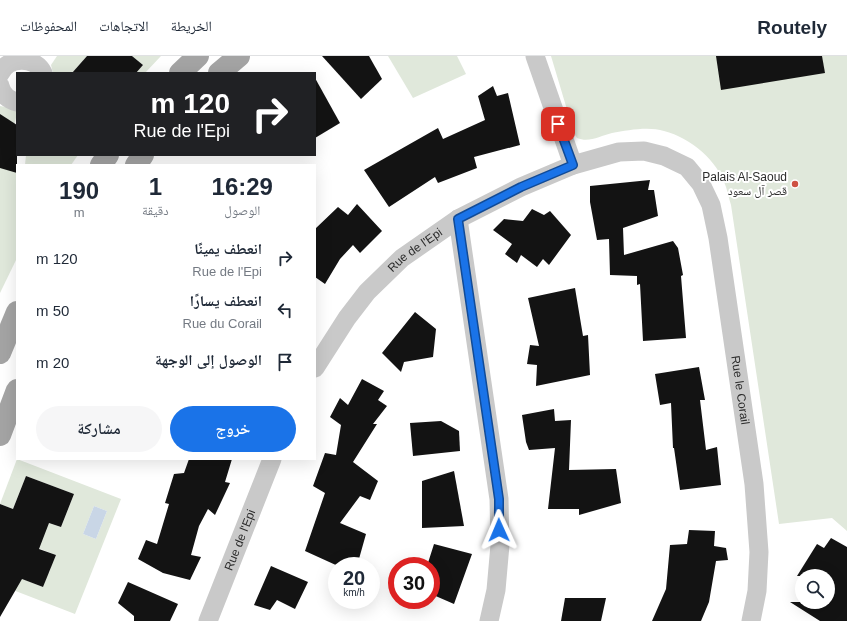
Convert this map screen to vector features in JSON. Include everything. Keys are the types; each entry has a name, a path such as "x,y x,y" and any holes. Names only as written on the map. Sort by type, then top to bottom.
{"main road":[{"path":"181,72 198,56"},
{"path":"220,72 239,56"},
{"path":"137,164 143,156"},
{"path":"0,353 16,314"},
{"path":"0,435 16,393"}],"street":[{"path":"535,56 573,165"},
{"path":"0,74 2,68 8,62 15,58 22,57 37,62 42,72"},
{"path":"0,86 5,96 16,102"},
{"name":"Rue de l'Epi","path":"316,366 347,318 367,292 385,273 402,258 458,219 521,187 573,165 619,152 644,151 664,156 687,167"},
{"name":"Rue le Corail","path":"687,167 701,184 711,205 719,246 754,484 759,552 756,591 751,621"},
{"path":"458,219 499,499 500,545 496,590 489,621"},
{"name":"Rue de l'Epi","path":"208,621 272,460"}],"shaded area":[{"path":"57,56 87,56 73,72 53,72 51,65"},
{"path":"132,56 161,56 146,72 137,72 143,65"},
{"path":"388,56 457,56 466,74 413,98"},
{"path":"551,56 847,56 847,531 832,518 779,524 731,205 722,177 710,159 693,145 674,134 658,130 645,129 612,133 586,140 577,138 574,133"},
{"path":"0,106 16,109 16,119 13,132 0,114"},
{"path":"26,156 77,156 72,164 25,164"},
{"path":"0,158 16,172 16,260 0,293"},
{"path":"17,460 121,499 75,614 0,585 0,570 43,587 46,579 43,577 46,572 49,573 51,567 50,561 53,562 56,555 7,536 49,523 61,527 74,494 26,476 13,509 0,504","holes":["94,506 107,511 96,539 83,534"]}],"water":[{"path":"94,506 107,511 96,539 83,534"}],"building":[{"path":"87,56 132,56 143,65 137,72 73,72"},
{"path":"322,56 369,56 382,79 361,99"},
{"path":"716,56 822,56 825,73 721,90"},
{"path":"316,80 340,123 316,137"},
{"path":"493,86 497,96 508,93 520,145 474,157 477,168 438,183 435,177 389,207 364,170 438,128 443,139 485,120 478,96"},
{"path":"0,114 16,124 17,164 16,173 0,168"},
{"path":"650,180 648,190 654,190 658,216 623,228 624,255 673,241 678,248 683,275 681,276 686,338 643,341 640,284 637,285 637,276 610,275 609,239 597,240 590,202 590,186"},
{"path":"357,204 382,231 360,253 353,245 340,259 325,284 316,278 316,228 338,207 348,215"},
{"path":"532,209 544,215 550,211 571,235 549,265 543,259 537,267 521,255 517,263 505,254 512,244 493,230 504,219 523,221"},
{"path":"575,288 583,336 588,335 590,375 536,386 537,365 527,364 530,345 539,346 528,298"},
{"path":"415,312 436,329 433,357 404,362 401,372 382,353"},
{"path":"699,367 705,400 700,400 706,450 717,447 721,485 680,490 673,448 671,403 660,405 655,374"},
{"path":"362,379 384,391 378,400 387,406 373,424 377,424 353,462 378,481 370,500 360,496 340,523 366,534 360,557 328,557 328,561 305,551 325,493 313,486 325,453 336,455 341,425 330,417 340,398 348,405"},
{"path":"554,409 555,421 571,420 569,470 616,469 621,503 579,515 579,509 548,509 555,448 529,450 526,442 522,415"},
{"path":"441,421 459,431 460,451 413,456 410,423"},
{"path":"189,460 232,460 225,482 230,483 215,515 208,509 199,526 191,555 201,557 190,580 163,573 138,559 146,540 157,544 169,504 165,503 174,474 184,473"},
{"path":"454,471 464,526 422,528 422,481"},
{"path":"26,476 74,494 61,527 49,523 39,549 56,555 43,587 22,579 0,617 0,504 13,509"},
{"path":"689,530 715,531 714,546 726,548 728,560 716,561 709,602 701,621 652,621 666,589 670,545 687,544"},
{"path":"831,538 847,547 847,621 820,621 801,609 835,609 835,569 801,569 817,544 824,548"},
{"path":"434,544 472,554 454,604 440,598 440,557 430,557"},
{"path":"271,566 308,582 295,609 277,600 270,610 254,605"},
{"path":"128,582 178,604 170,621 134,621 134,616 118,603"},
{"path":"565,598 606,598 601,621 561,621"}],"place":[{"name":"Palais Al-Saoud قصر آل سعود","path":"795,184"}],"route":[{"path":"499,530 499,499 458,219 521,187 573,165 558,124"}]}
